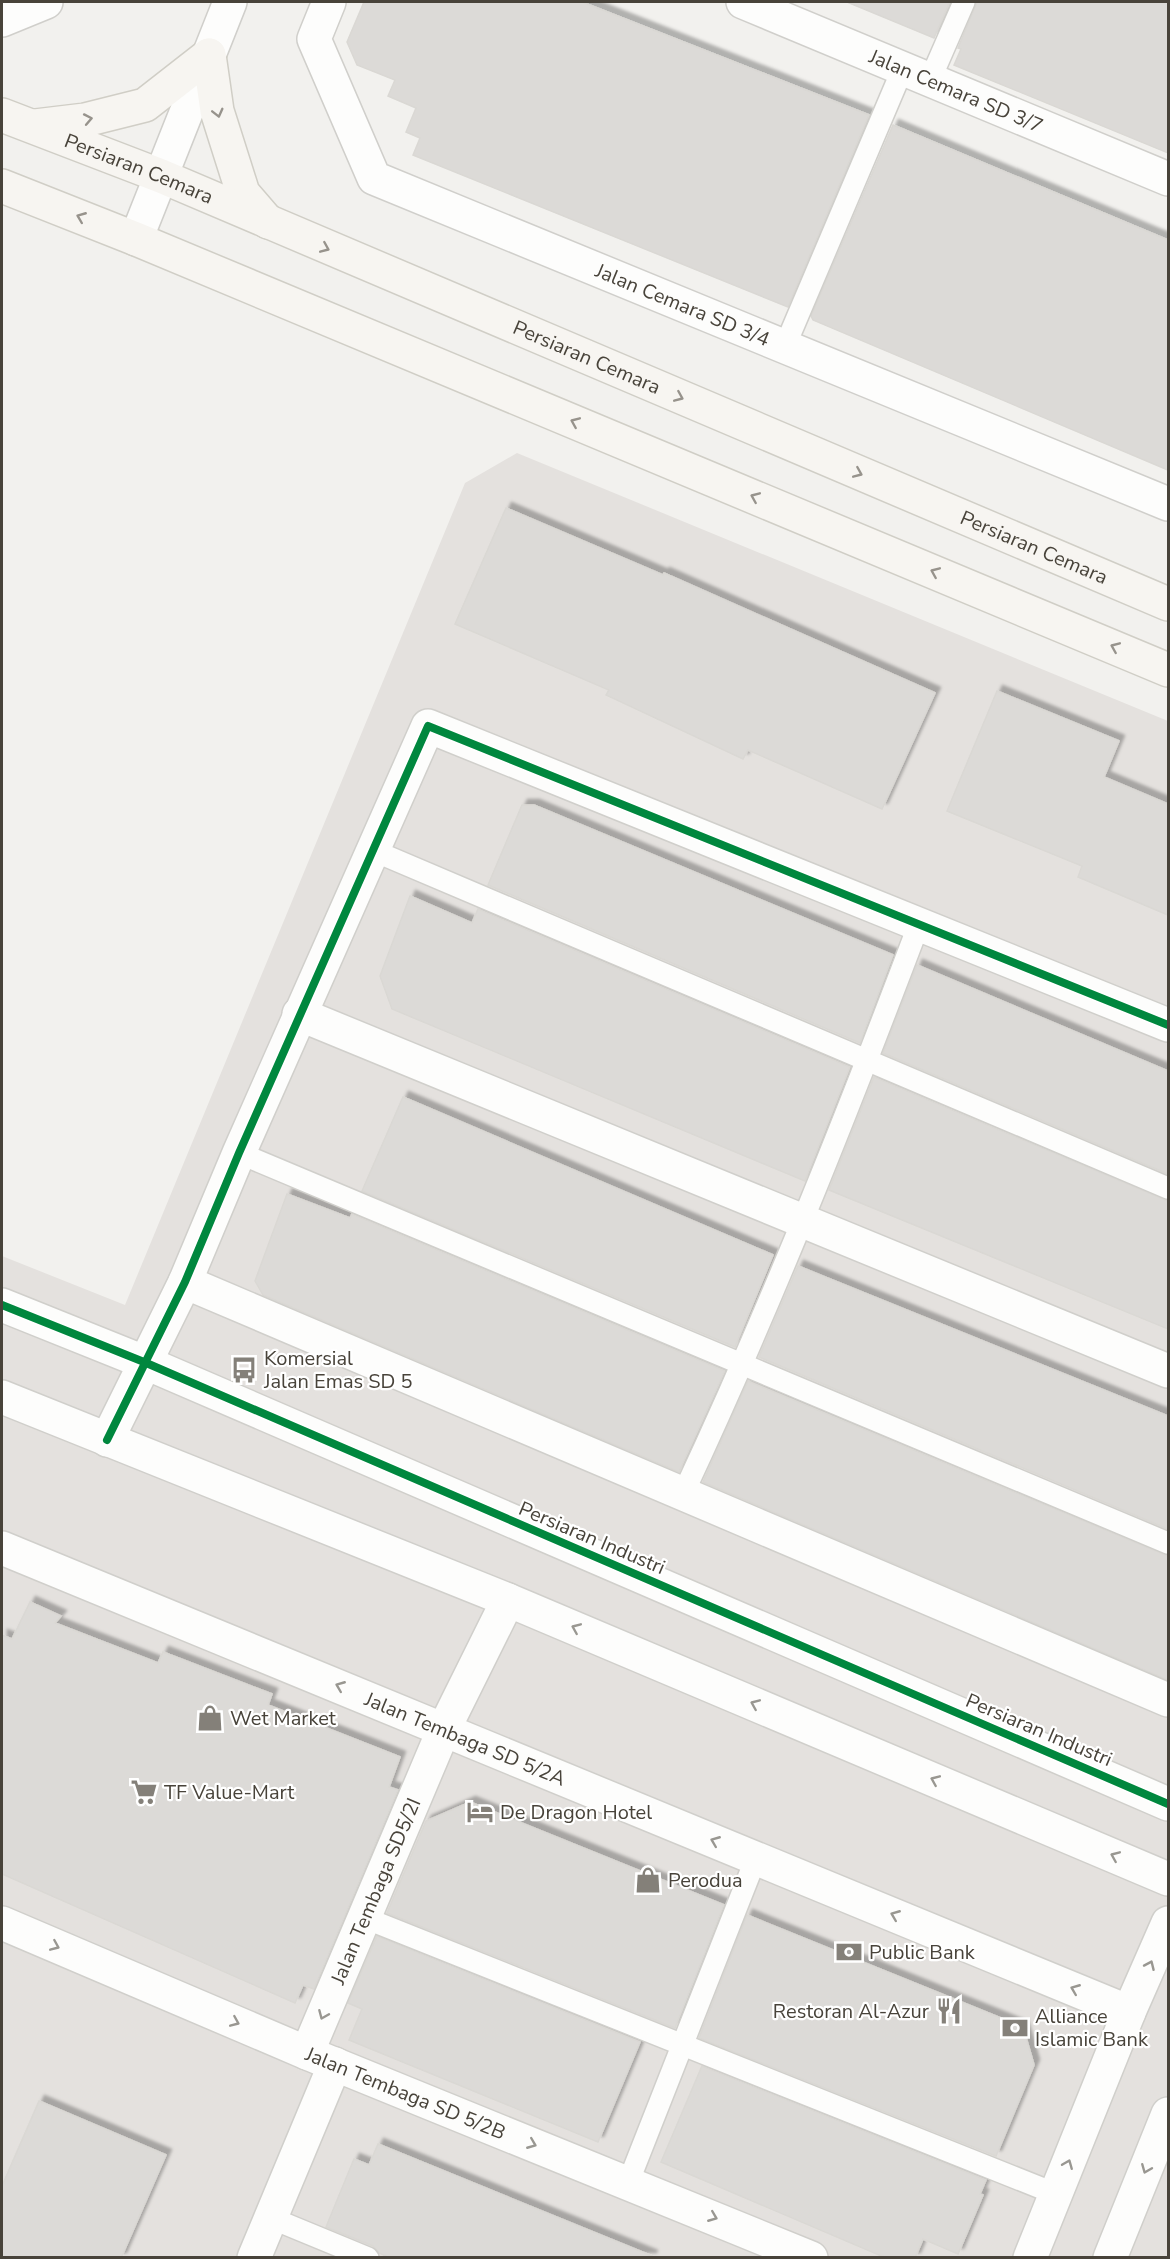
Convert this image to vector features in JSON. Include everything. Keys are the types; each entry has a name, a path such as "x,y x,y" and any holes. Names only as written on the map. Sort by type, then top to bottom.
{"main road":[{"path":"16,121 85,120 145,105 209,55 217,111 243,193 271,225"},
{"name":"Persiaran Cemara","path":"16,121 161,176 271,225 1168,604"},
{"path":"2,186 136,239 1168,670"}],"street":[{"path":"2,20 46,2"},
{"path":"136,239 230,2"},
{"name":"Jalan Cemara SD 3/4","path":"329,2 314,39 374,178 1168,504"},
{"name":"Jalan Cemara SD 3/7","path":"743,2 1168,179"},
{"path":"107,1440 185,1282 299,1014 428,726 1168,1025"},
{"path":"299,1014 1168,1371"},
{"path":"185,1282 1168,1700"},
{"name":"Persiaran Industri","path":"2,1305 144,1362 1168,1804"},
{"path":"2,1397 508,1600 1168,1879"},
{"name":"Jalan Tembaga SD 5/2A","path":"4,1556 444,1729 1129,2012"},
{"name":"Jalan Tembaga SD5/2I","path":"254,2258 271,2217 365,1918 444,1729 508,1600"},
{"name":"Jalan Tembaga SD 5/2B","path":"2,1923 321,2059 811,2258"},
{"path":"1030,2258 1129,2012 1168,1923"},
{"path":"1110,2258 1168,2114"}],"lane":[{"path":"785,346 917,74 964,2"},
{"path":"372,850 1168,1188"},
{"path":"683,1494 744,1365 867,1060 919,924"},
{"path":"239,1153 1168,1543"},
{"path":"628,2183 756,1858"},
{"path":"365,1918 1056,2194"},
{"path":"271,2217 368,2258"}],"shaded area":[{"path":"517,453 1168,721 1168,2257 2,2257 2,1256 125,1305 465,483"}],"building":[{"path":"364,2 582,2 869,115 788,307 413,155 420,138 406,132 416,108 388,96 395,80 357,65 347,42"},
{"path":"847,2 950,2 934,38"},
{"path":"977,2 1168,2 1168,153 954,65 961,49 958,48"},
{"path":"893,125 1168,240 1168,470 813,320 811,316"},
{"path":"506,508 663,575 664,573 935,693 882,809 748,750 743,759 606,695 609,690 455,624"},
{"path":"997,691 1119,741 1104,777 1168,804 1168,915 1078,877 1082,866 947,811"},
{"path":"522,805 534,805 893,955 860,1043 488,885"},
{"path":"410,896 472,923 478,909 850,1067 805,1181 392,1009 380,976"},
{"path":"917,965 1168,1071 1168,1174 883,1053"},
{"path":"874,1077 1168,1201 1168,1329 829,1190"},
{"path":"403,1097 773,1255 735,1347 362,1191"},
{"path":"287,1194 350,1218 352,1214 725,1371 679,1472 263,1295 255,1281"},
{"path":"798,1266 1168,1416 1168,1529 759,1357"},
{"path":"748,1381 1168,1556 1168,1680 703,1482"},
{"path":"30,1602 61,1616 55,1623 158,1663 163,1652 272,1694 268,1705 400,1757 389,1787 398,1790 314,1989 303,1985 295,2003 2,1874 2,1635 12,1639"},
{"path":"470,1802 724,1905 675,2028 387,1913 426,1821"},
{"path":"747,1915 1023,2027 1034,2065 996,2156 699,2038"},
{"path":"377,1936 640,2042 598,2142 349,2040 362,2009 348,2003"},
{"path":"702,2066 986,2180 980,2194 983,2195 958,2254 923,2239 915,2258 886,2258 661,2162"},
{"path":"39,2101 166,2155 121,2258 2,2258 2,2186"},
{"path":"378,2144 652,2256 651,2258 390,2258 379,2253 373,2246 326,2227 354,2159 369,2165"}],"cycle path":[{"path":"107,1440 185,1282 239,1153 428,726 1168,1025"},
{"path":"2,1305 144,1362 1168,1804"}],"place":[{"name":"Komersial Jalan Emas SD 5","path":"244,1370"},
{"name":"Wet Market","path":"210,1718"},
{"name":"TF Value-Mart","path":"144,1792"},
{"name":"De Dragon Hotel","path":"480,1812"},
{"name":"Perodua","path":"648,1880"},
{"name":"Public Bank","path":"849,1952"},
{"name":"Restoran Al-Azur","path":"949,2011"},
{"name":"Alliance Islamic Bank","path":"1015,2028"}]}
